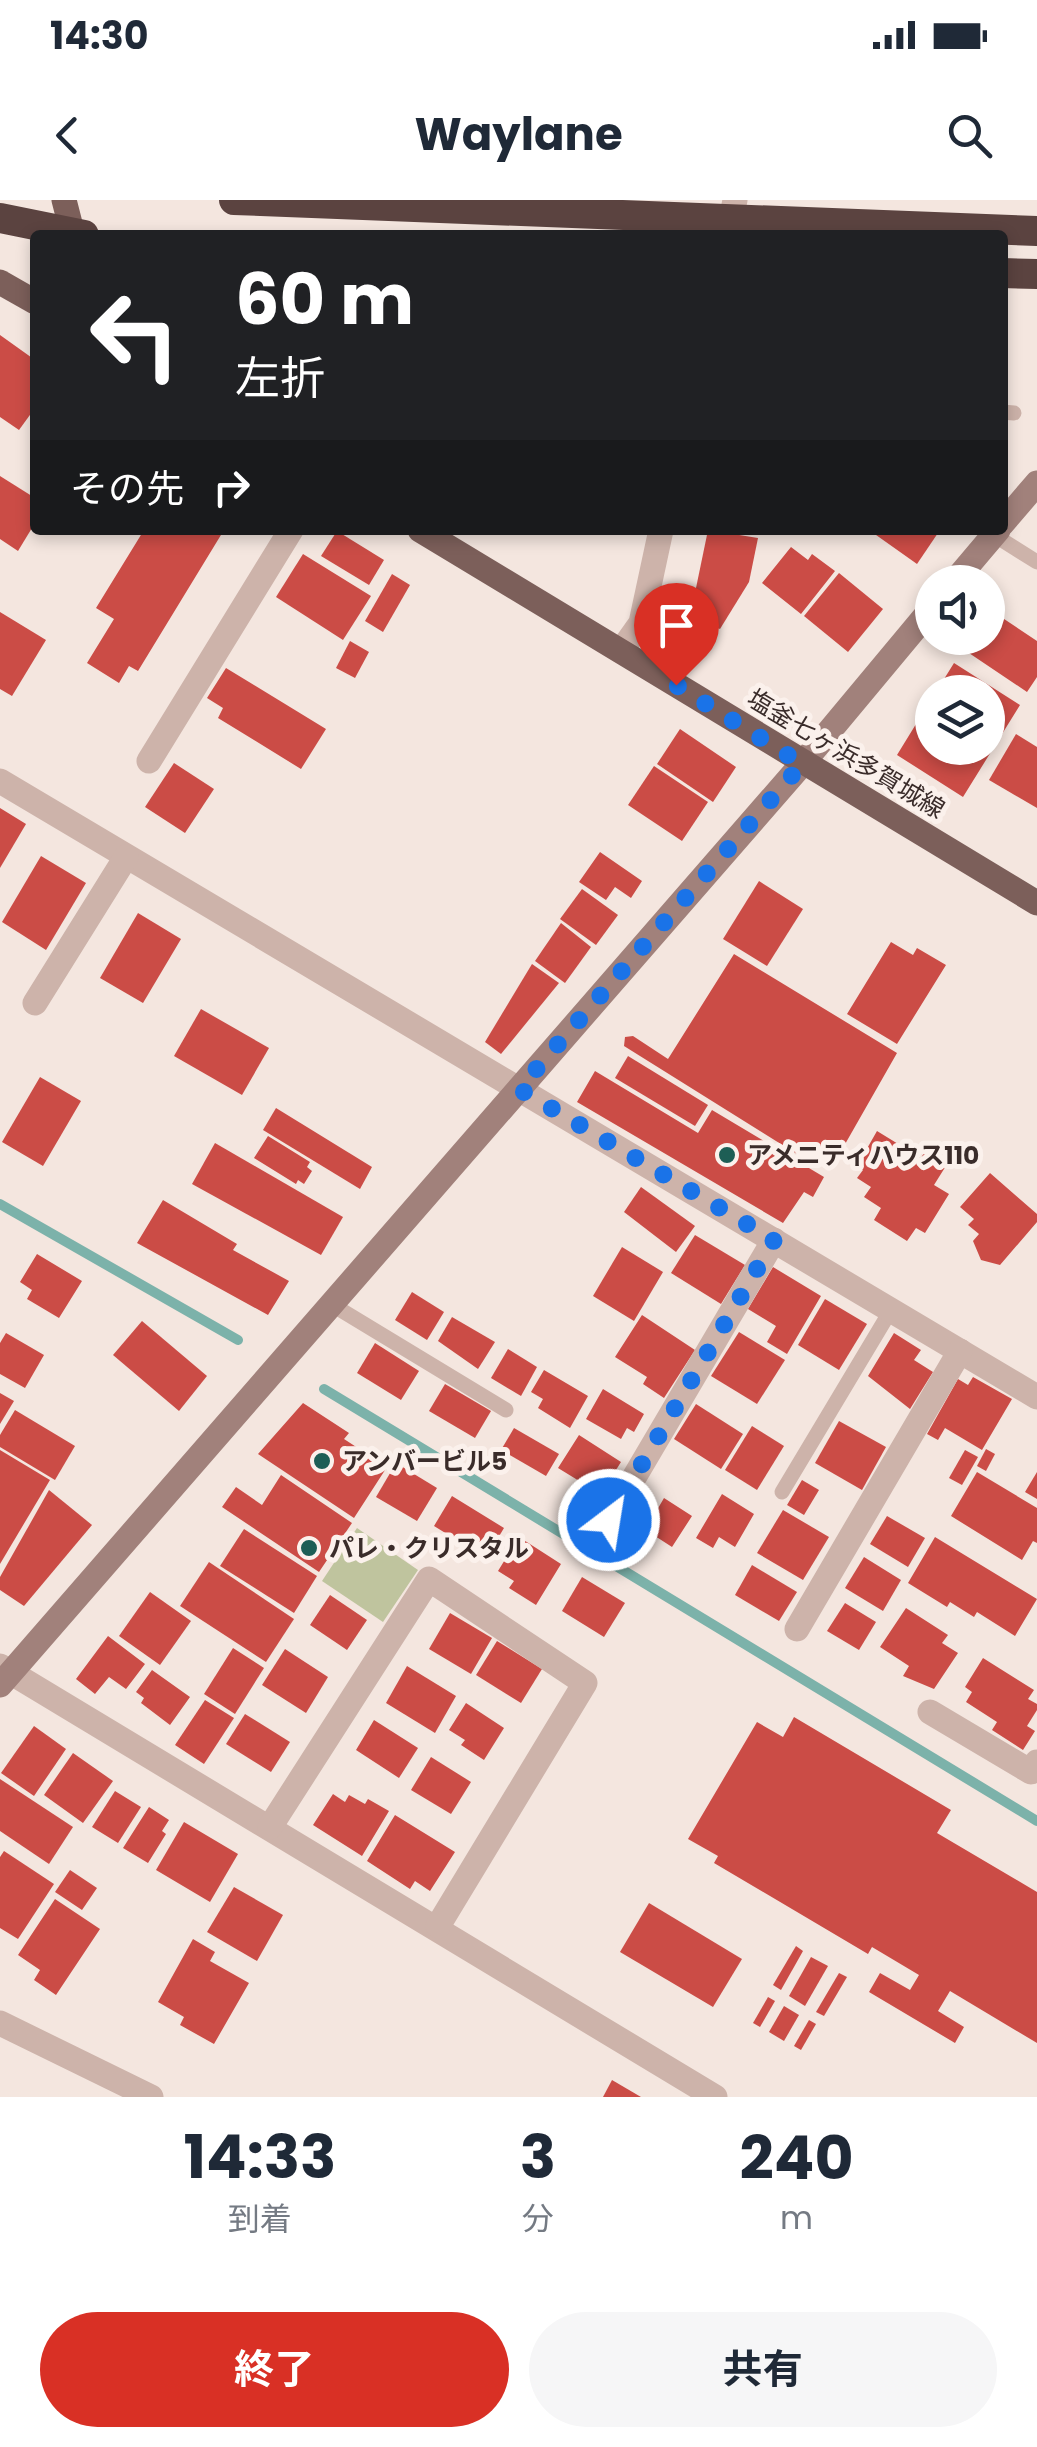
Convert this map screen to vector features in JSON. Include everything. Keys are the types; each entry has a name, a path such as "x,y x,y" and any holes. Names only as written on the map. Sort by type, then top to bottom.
{"highway":[{"path":"234,200 1037,231"},
{"path":"0,218 55,230"},
{"path":"1008,273 1037,274"}],"main road":[{"path":"64,200 72,230"},
{"path":"0,282 30,299"},
{"name":"塩釜七ヶ浜多賀城線","path":"428,535 1037,904"}],"street":[{"path":"1008,518 1037,483"},
{"path":"149,761 287,535"},
{"path":"621,651 640,623 661,535"},
{"path":"968,565 994,535"},
{"path":"716,2097 438,1926 3,1674 332,1304 802,764 915,628"},
{"path":"0,781 1037,1397"},
{"path":"35,1003 126,857"},
{"path":"609,1520 774,1240"},
{"path":"796,1629 960,1350"},
{"path":"270,1827 428,1579 585,1683 438,1926"},
{"path":"930,1712 1031,1772 1037,1762"},
{"path":"0,2023 151,2097"}],"lane":[{"path":"1004,535 1037,562"},
{"path":"332,1304 506,1410"},
{"path":"782,1492 891,1310"}],"green space":[{"path":"357,1528 418,1570 383,1622 322,1581"}],"building":[{"path":"0,335 30,356 30,415 19,430 0,417"},
{"path":"0,476 30,495 30,531 18,551 0,539"},
{"path":"141,535 221,535 138,671 129,666 119,683 87,663 114,619 96,608"},
{"path":"334,535 343,535 384,560 369,585 321,556"},
{"path":"707,535 758,538 749,582 720,629 690,617"},
{"path":"876,535 937,535 917,564"},
{"path":"791,547 808,560 812,554 835,571 801,614 762,583"},
{"path":"303,554 371,596 343,640 276,597"},
{"path":"839,573 883,609 848,652 804,616"},
{"path":"392,574 410,585 383,632 365,621"},
{"path":"0,612 46,640 12,696 0,689"},
{"path":"1005,620 1037,641 1037,677 1027,692 972,655 1005,655"},
{"path":"350,641 369,652 355,678 336,668"},
{"path":"954,663 973,675 947,675"},
{"path":"226,668 326,729 301,769 218,718 223,708 207,698"},
{"path":"1005,695 1020,705 1005,729"},
{"path":"915,726 915,765 983,765 963,797 897,755"},
{"path":"680,729 736,767 713,802 657,764"},
{"path":"1016,734 1037,747 1037,808 989,780 998,765 1005,765 1005,753"},
{"path":"174,763 214,789 185,833 145,807"},
{"path":"654,766 708,802 682,841 628,805"},
{"path":"0,808 26,824 0,868"},
{"path":"600,852 642,881 631,898 615,887 606,900 579,882"},
{"path":"41,856 86,883 46,950 2,922"},
{"path":"759,881 803,909 767,966 723,939"},
{"path":"582,889 618,915 596,945 560,919"},
{"path":"138,913 181,939 143,1003 100,978"},
{"path":"561,923 591,947 565,983 535,961"},
{"path":"891,942 913,955 917,948 946,965 897,1044 847,1014"},
{"path":"734,954 897,1053 836,1160 824,1152 816,1166 624,1046 625,1037 633,1036 668,1059"},
{"path":"532,964 559,983 501,1054 485,1042"},
{"path":"201,1009 269,1048 242,1095 174,1056"},
{"path":"628,1056 708,1105 695,1126 615,1078"},
{"name":"アメニティハウス110","path":"595,1071 698,1133 712,1110 824,1177 813,1197 804,1192 783,1223 577,1102"},
{"path":"40,1077 81,1101 43,1166 2,1142"},
{"path":"276,1108 372,1167 360,1189 263,1130"},
{"path":"877,1131 921,1158 927,1148 949,1161 934,1185 949,1194 925,1233 916,1228 907,1241 874,1220 881,1208 864,1197 871,1187 857,1178 863,1170 857,1166"},
{"path":"268,1136 310,1162 307,1167 312,1171 304,1184 298,1180 296,1184 254,1158"},
{"path":"215,1143 343,1217 321,1255 192,1184"},
{"path":"990,1173 1037,1214 1037,1222 1000,1265 981,1260 973,1241 979,1234 968,1225 974,1219 960,1207"},
{"path":"641,1187 695,1226 676,1252 624,1212"},
{"path":"163,1200 237,1244 233,1250 289,1281 268,1315 137,1243"},
{"path":"695,1235 745,1265 721,1304 671,1273"},
{"path":"622,1247 663,1272 634,1321 593,1296"},
{"path":"37,1254 82,1281 59,1318 27,1299 32,1290 20,1282"},
{"path":"773,1267 821,1296 787,1354 767,1342 776,1326 748,1309"},
{"path":"412,1292 444,1312 427,1340 395,1320"},
{"path":"825,1299 867,1324 839,1370 798,1345"},
{"path":"642,1315 695,1350 664,1398 643,1384 647,1377 615,1357"},
{"path":"452,1317 495,1342 478,1369 438,1341"},
{"path":"142,1321 207,1376 179,1411 113,1355"},
{"path":"739,1332 785,1360 757,1404 711,1376"},
{"path":"6,1333 44,1355 25,1388 0,1374 0,1343"},
{"path":"894,1333 921,1350 914,1360 933,1372 910,1409 868,1376"},
{"path":"375,1343 419,1371 401,1400 357,1373"},
{"path":"508,1349 537,1367 521,1396 491,1378"},
{"path":"544,1370 588,1396 570,1428 538,1408 543,1399 531,1392"},
{"path":"973,1377 1012,1399 982,1450 945,1428 938,1440 927,1434 958,1379 968,1385"},
{"path":"445,1384 491,1411 475,1438 429,1411"},
{"path":"603,1389 644,1414 634,1432 627,1428 621,1439 586,1419"},
{"path":"0,1393 14,1401 0,1424"},
{"name":"アンバービル5","path":"303,1403 349,1433 344,1439 387,1467 354,1518 258,1454"},
{"path":"696,1404 743,1434 721,1469 674,1439"},
{"path":"15,1410 75,1446 55,1480 0,1447 0,1435"},
{"path":"839,1421 886,1447 862,1490 815,1463"},
{"path":"752,1426 784,1446 757,1490 725,1470"},
{"path":"514,1428 559,1454 546,1476 501,1450"},
{"path":"579,1435 621,1462 604,1489 592,1482 589,1487 558,1468"},
{"path":"986,1449 995,1454 986,1471 977,1466"},
{"path":"0,1450 50,1480 0,1564"},
{"path":"965,1450 978,1457 962,1485 949,1478"},
{"path":"396,1463 437,1488 417,1521 376,1497"},
{"path":"977,1472 1037,1508 1037,1543 1033,1541 1022,1560 951,1516"},
{"path":"1037,1472 1037,1499 1025,1492"},
{"name":"パレ・クリスタル","path":"281,1475 352,1523 319,1572 222,1507 236,1487 262,1505"},
{"path":"802,1480 819,1490 804,1515 787,1505"},
{"path":"49,1490 92,1525 24,1606 0,1590 0,1577"},
{"path":"722,1494 754,1514 735,1547 719,1537 713,1548 696,1538"},
{"path":"452,1496 504,1528 486,1558 434,1526"},
{"path":"664,1498 692,1516 672,1547 638,1525 642,1520 630,1512 639,1499 657,1510"},
{"path":"783,1510 829,1537 803,1580 757,1553"},
{"path":"887,1516 925,1538 908,1567 870,1544"},
{"path":"244,1529 317,1576 294,1613 220,1566"},
{"path":"519,1537 561,1564 536,1605 509,1588 514,1581 498,1571"},
{"path":"935,1537 1037,1599 1015,1636 977,1612 974,1617 950,1602 947,1607 908,1583"},
{"path":"864,1557 901,1580 883,1611 845,1588"},
{"path":"209,1562 294,1619 266,1662 180,1606"},
{"path":"752,1565 797,1592 779,1621 735,1595"},
{"path":"582,1577 625,1603 604,1637 562,1611"},
{"path":"150,1592 191,1621 160,1665 119,1636"},
{"path":"330,1595 367,1620 347,1650 310,1625"},
{"path":"845,1603 876,1622 859,1650 827,1631"},
{"path":"906,1608 948,1635 942,1643 958,1653 934,1689 903,1676 909,1666 880,1647"},
{"path":"450,1613 492,1638 471,1674 429,1649"},
{"path":"108,1636 145,1664 126,1689 109,1677 95,1694 76,1679"},
{"path":"497,1641 542,1669 521,1703 476,1675"},
{"path":"233,1648 264,1668 235,1714 204,1694"},
{"path":"285,1649 328,1677 306,1713 262,1685"},
{"path":"983,1658 1034,1690 1028,1699 1037,1704 1037,1710 1027,1726 1035,1731 1023,1750 992,1730 997,1722 966,1702 972,1692 965,1687"},
{"path":"407,1666 456,1696 435,1733 386,1703"},
{"path":"152,1670 190,1697 170,1725 141,1703 144,1698 136,1692"},
{"path":"205,1700 234,1718 204,1764 175,1745"},
{"path":"466,1703 504,1728 484,1760 461,1745 465,1740 449,1730"},
{"path":"245,1714 290,1742 271,1772 226,1744"},
{"path":"794,1717 951,1810 937,1833 1037,1892 1037,2043 950,1991 938,2011 964,2027 955,2043 869,1992 880,1973 910,1990 919,1975 872,1947 868,1954 714,1863 718,1856 688,1839 757,1722 783,1737"},
{"path":"374,1720 418,1748 399,1778 356,1750"},
{"path":"34,1726 66,1749 34,1796 1,1773"},
{"path":"73,1753 113,1781 83,1823 44,1795"},
{"path":"431,1757 471,1782 451,1814 411,1790"},
{"path":"0,1779 73,1827 49,1864 0,1831"},
{"path":"115,1791 141,1807 118,1843 92,1827"},
{"path":"333,1794 345,1802 349,1795 365,1804 368,1799 389,1811 362,1856 313,1825"},
{"path":"149,1807 169,1820 162,1831 166,1834 148,1863 123,1848"},
{"path":"395,1815 455,1852 430,1891 415,1881 410,1889 367,1861"},
{"path":"184,1822 238,1854 210,1902 156,1870"},
{"path":"4,1851 54,1884 18,1939 0,1928 0,1857"},
{"path":"70,1870 97,1888 82,1910 55,1892"},
{"path":"234,1887 283,1915 257,1961 207,1932"},
{"path":"55,1899 100,1929 56,1995 34,1980 40,1970 18,1955"},
{"path":"649,1903 742,1959 713,2007 620,1952"},
{"path":"193,1939 215,1952 210,1961 249,1983 214,2044 180,2025 184,2017 158,2002"},
{"path":"796,1946 803,1951 781,1990 773,1985"},
{"path":"811,1957 828,1966 805,2006 789,1996"},
{"path":"839,1973 847,1977 824,2016 816,2012"},
{"path":"768,1997 775,2001 760,2027 753,2023"},
{"path":"784,2006 799,2015 784,2041 769,2032"},
{"path":"809,2020 816,2024 801,2050 794,2046"},
{"path":"612,2080 641,2097 603,2097"}],"waterway":[{"path":"0,1204 238,1340"},
{"path":"324,1389 1037,1821"}],"place":[{"name":"アメニティハウス110","path":"727,1155"},
{"name":"アンバービル5","path":"322,1461"},
{"name":"パレ・クリスタル","path":"309,1548"}],"route":[{"path":"609,1520 774,1240 519,1089 802,764 676,685"}]}
